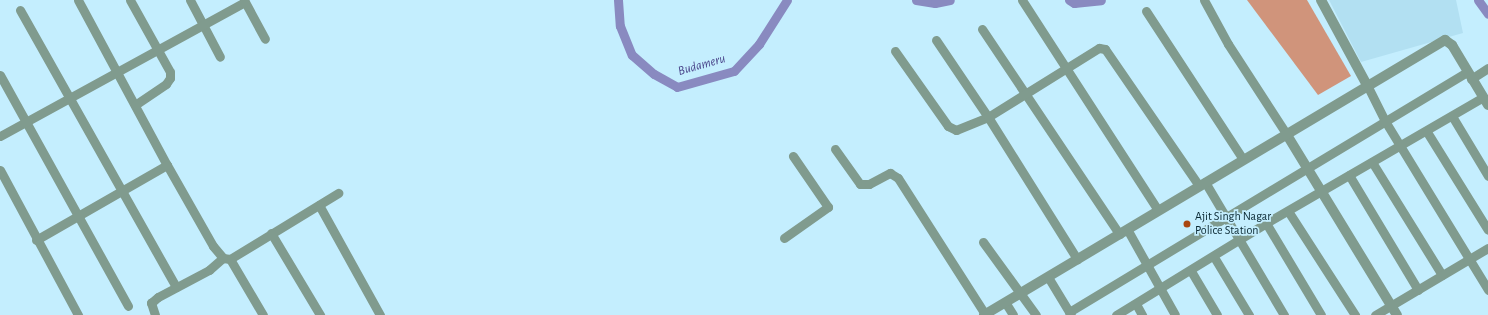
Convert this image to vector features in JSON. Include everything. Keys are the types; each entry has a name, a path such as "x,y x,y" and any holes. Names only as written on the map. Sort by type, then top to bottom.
{"street":[{"path":"78,0 167,165 213,246 226,258 263,315"},
{"path":"130,0 170,72 170,78 166,84 135,105"},
{"path":"190,0 220,57"},
{"path":"1022,0 1158,210"},
{"path":"1204,0 1232,49 1322,191 1397,315"},
{"path":"1321,0 1385,121 1488,290"},
{"path":"0,136 245,1 265,38"},
{"path":"20,10 176,287"},
{"path":"1146,11 1243,159"},
{"path":"982,29 1146,264 1176,315"},
{"path":"936,40 988,117 1077,259"},
{"path":"835,149 860,184 869,184 890,173 898,178 985,315 1243,159 1287,135 1367,85 1445,40 1452,45 1486,101 1452,116 1427,132 1266,223 1214,257 1116,315"},
{"path":"895,51 951,129 963,129 988,117 1099,48 1105,48 1225,216 1284,315"},
{"path":"1048,277 1070,314 1146,264 1385,121 1469,75 1488,68"},
{"path":"0,75 128,306"},
{"path":"1452,116 1488,176"},
{"path":"1427,132 1488,230"},
{"path":"784,238 828,208 793,156"},
{"path":"1372,162 1442,275"},
{"path":"36,240 79,217 167,165"},
{"path":"0,170 36,240 78,315"},
{"path":"1349,175 1418,290"},
{"path":"155,315 151,303 338,193"},
{"path":"319,205 380,315"},
{"path":"1288,211 1355,315"},
{"path":"1266,223 1321,315"},
{"path":"271,233 320,315"},
{"path":"983,242 1022,292 1036,315"},
{"path":"1375,315 1488,248"},
{"path":"1214,257 1249,315"},
{"path":"1191,270 1217,315"},
{"path":"1005,302 1013,315"},
{"path":"1136,304 1142,315"}],"shaded area":[{"path":"1247,0 1307,0 1351,76 1318,95"},
{"path":"1329,0 1456,0 1463,33 1361,62"}],"waterway":[{"name":"Budameru","path":"618,0 620,26 632,55 654,74 677,87 734,71 759,44 787,0"},
{"name":"Budameru","path":"916,0 935,3 950,0"},
{"name":"Budameru","path":"1069,0 1074,3 1101,0"},
{"name":"Budameru","path":"1478,0 1488,14"}],"place":[{"name":"Ajit Singh Nagar Police Station","path":"1187,224"}]}
